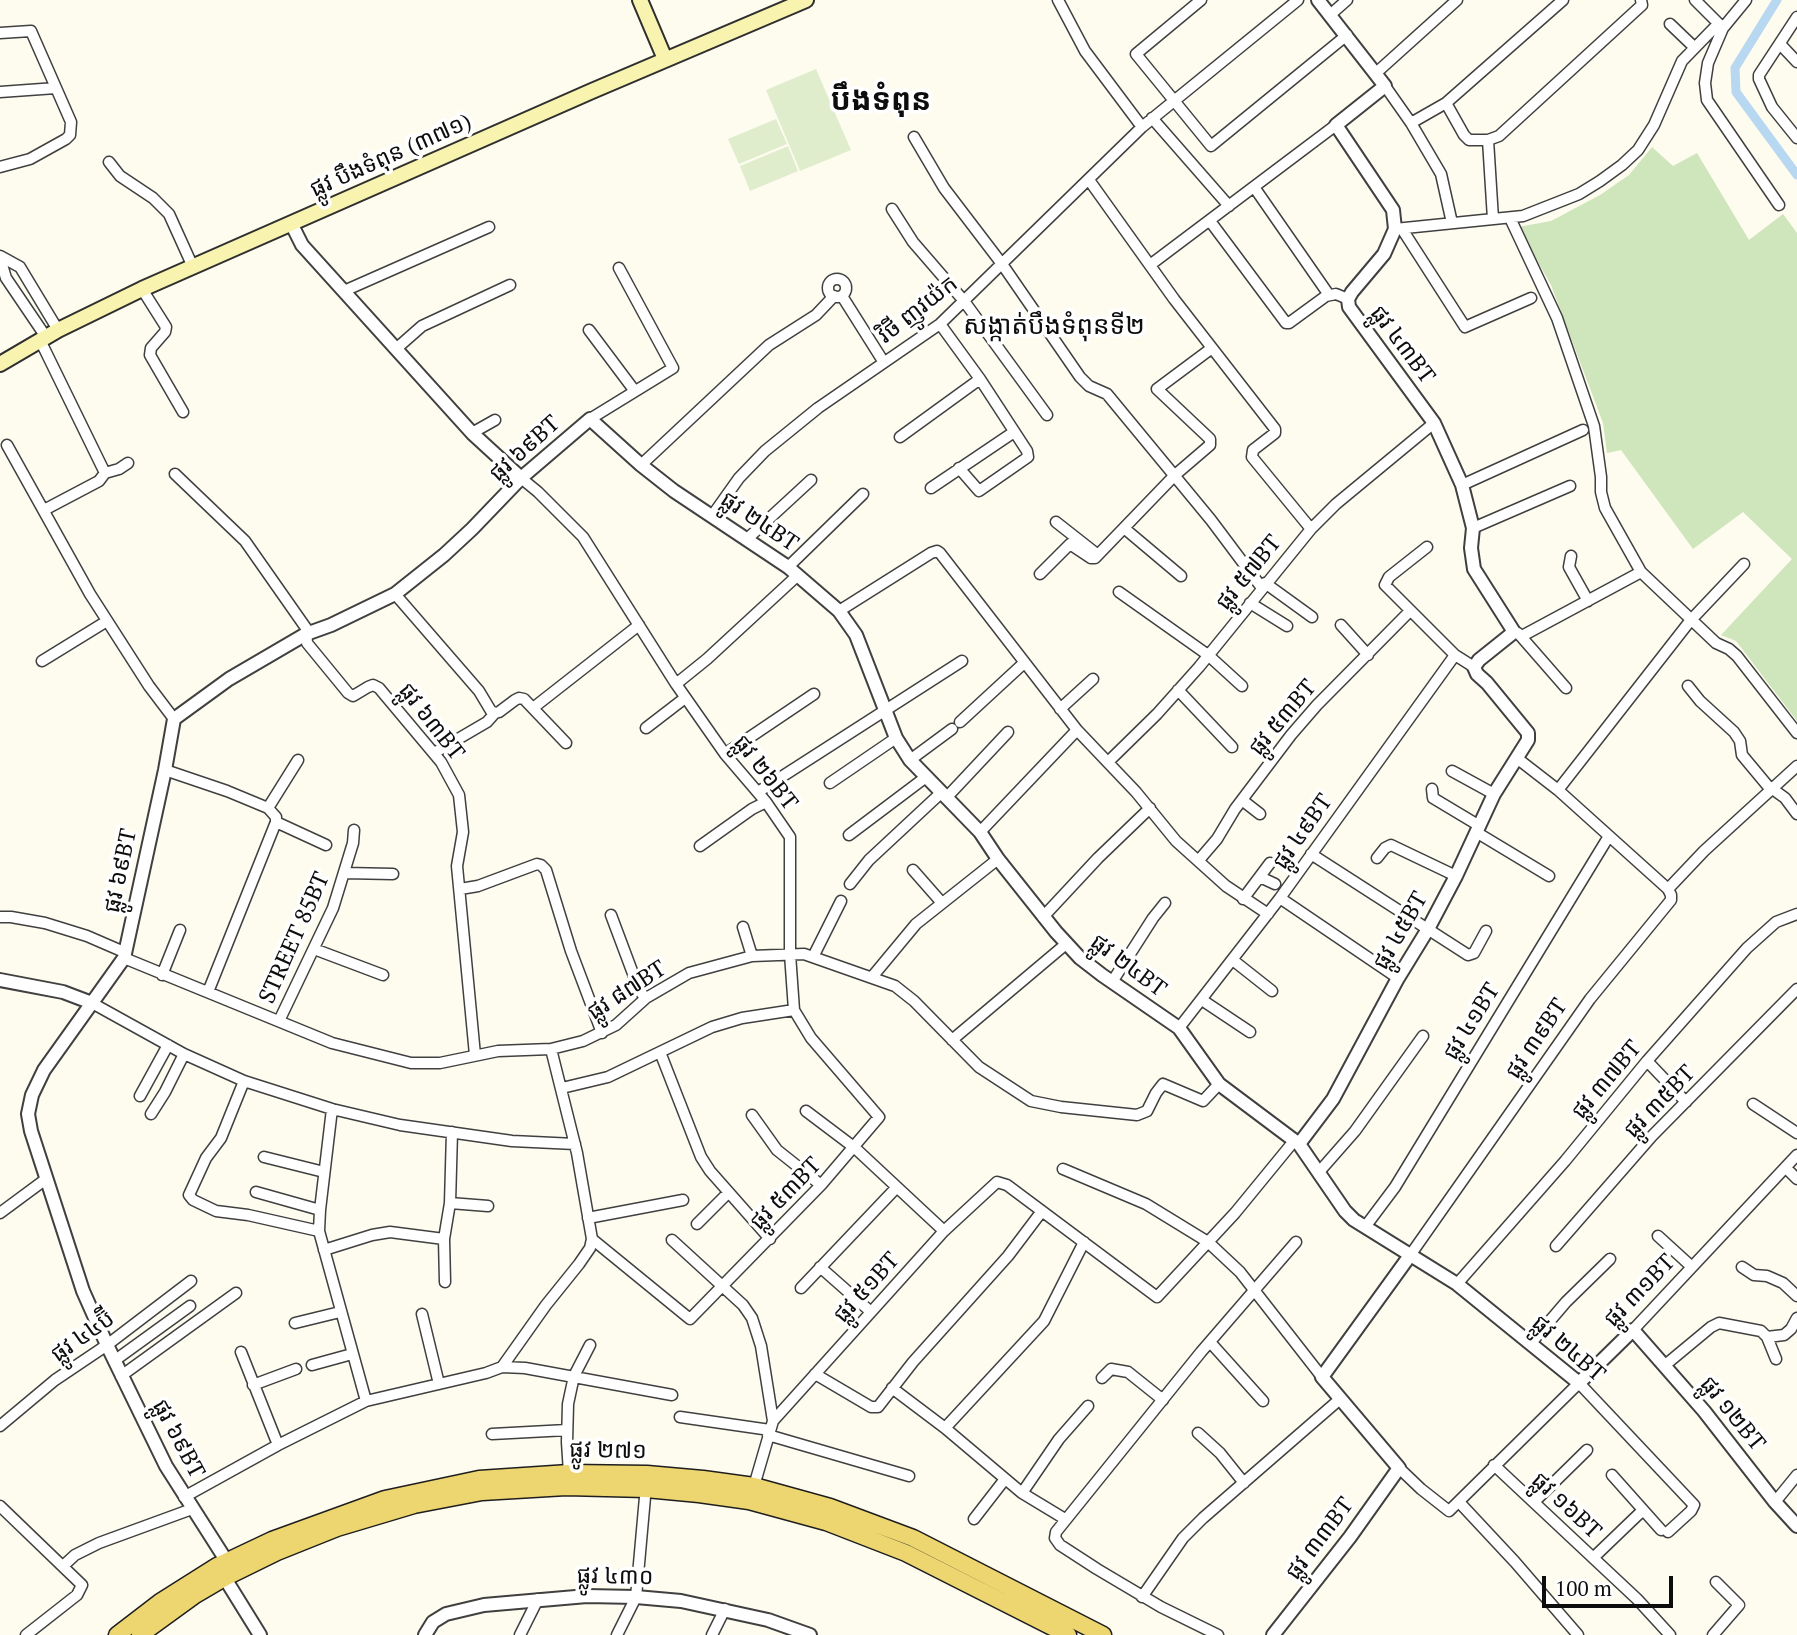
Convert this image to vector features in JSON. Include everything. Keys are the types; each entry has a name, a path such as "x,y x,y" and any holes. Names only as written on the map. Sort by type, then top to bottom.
{"main road":[{"path":"640,0 665,59"},
{"name":"ផ្លូវ បឹងទំពុន (៣៧១)","path":"0,364 48,336 142,289 665,59 806,0"},
{"name":"ផ្លូវ ២៧១","path":"117,1635 160,1602 226,1569 272,1540 404,1494 479,1479 569,1473 646,1481 754,1486 830,1507 913,1538 1103,1635"},
{"name":"ផ្លូវ ២៧១","path":"139,1635 226,1569 337,1528 414,1505 482,1492 646,1481 749,1501 826,1522 906,1553 1068,1635"}],"street":[{"path":"1058,0 1085,51 1142,127"},
{"path":"1201,0 1136,54 1211,146 1348,36"},
{"name":"វិថី ញូវយ៉ក","path":"712,516 738,478 765,451 818,408 940,324 1142,127 1298,0"},
{"path":"1318,0 1376,73 1411,123 1441,174 1452,223"},
{"path":"1331,15 1347,0"},
{"path":"1376,73 1457,0"},
{"path":"1411,123 1446,103 1563,0"},
{"path":"1446,103 1466,138 1488,140 1502,134 1642,5 1641,0"},
{"path":"1695,0 1721,26"},
{"path":"1399,229 1510,218 1546,209 1579,194 1622,165 1637,149 1654,125 1677,68 1694,47 1721,26 1746,0"},
{"path":"1797,17 1759,75 1772,107 1797,138"},
{"path":"1670,24 1694,47"},
{"path":"1721,26 1708,63 1705,83 1707,100 1779,205"},
{"path":"0,31 31,30 71,122 66,139 30,159 0,167"},
{"path":"1780,44 1797,62"},
{"path":"1150,265 1385,86"},
{"path":"0,92 56,89"},
{"path":"1152,118 1230,206"},
{"path":"1336,125 1392,210 1399,229 1463,326 1467,327 1531,298"},
{"path":"914,137 944,188 1002,264 1084,382 1107,394 1264,586 1312,617"},
{"path":"1488,140 1493,219"},
{"path":"109,162 120,176 153,198 169,214 192,267"},
{"path":"1089,180 1275,429 1275,432 1252,450 1252,457 1311,529"},
{"path":"1254,187 1329,295"},
{"path":"892,209 913,242 964,301 1047,415"},
{"path":"1510,218 1557,318 1594,426 1605,509 1641,572 1690,621 1716,643 1730,649 1737,656 1797,733"},
{"path":"1210,221 1287,323 1329,295 1336,294 1348,299"},
{"path":"292,225 302,245 472,433 521,478"},
{"path":"344,291 489,227"},
{"name":"ផ្លូវ ៤៣BT","path":"1399,229 1384,254 1348,299 1351,311 1434,423 1462,485 1473,528 1471,548 1474,569 1518,634"},
{"path":"0,257 6,278 48,336"},
{"path":"0,257 20,267 105,472"},
{"name":"ផ្លូវ ៦៩BT","path":"260,1635 226,1569 166,1466 83,1291 31,1131 28,1114 32,1095 44,1070 124,955 174,719 229,679 306,634 395,594 463,538 521,478 590,419 673,368 619,268"},
{"path":"397,348 422,326 510,285"},
{"path":"142,289 166,327 151,348 150,355 183,412"},
{"path":"640,465 769,345 816,315 838,296 883,361"},
{"path":"940,324 980,379 1028,457 982,491 975,490 959,468"},
{"path":"589,330 634,390"},
{"path":"1040,574 1070,544 1091,558 1098,555 1175,475 1212,442 1157,389 1212,348"},
{"path":"900,437 980,379"},
{"name":"ផ្លូវ ២៤BT","path":"590,419 640,465 793,571 839,611 856,635 895,738 910,760 980,832 998,859 1066,944 1112,982 1179,1028 1219,1084 1297,1143 1345,1211 1365,1227 1457,1284 1579,1383 1694,1505 1691,1511 1665,1531 1643,1510"},
{"path":"472,433 495,420"},
{"name":"ផ្លូវ ៥៧BT","path":"1108,762 1178,690 1311,529 1353,489 1434,423"},
{"path":"1462,485 1583,430"},
{"path":"932,488 1014,432"},
{"path":"7,445 107,621 174,719"},
{"path":"44,510 99,481 105,472 128,463"},
{"name":"ផ្លូវ ៦៣BT","path":"175,474 245,541 306,628 307,643 348,693 353,696 373,685 379,688 434,753 455,788 461,804 463,832 457,866 475,1055"},
{"name":"ផ្លូវ ២៦BT","path":"521,478 583,537 685,698 790,837 790,954 794,1010 811,1038 879,1117 874,1125"},
{"path":"747,539 811,480"},
{"path":"1473,528 1570,486"},
{"path":"676,684 707,659 863,494"},
{"path":"1056,522 1098,555"},
{"path":"1124,528 1181,576"},
{"path":"1427,547 1385,582 1392,594 1455,654 1474,667 1479,660 1518,634 1641,572"},
{"path":"839,611 937,551 1077,730 1150,808 1176,841 1244,899 1268,914"},
{"path":"1571,556 1569,567 1588,601"},
{"path":"1558,790 1690,621 1744,564"},
{"path":"1119,592 1208,655 1242,686"},
{"path":"395,594 495,713"},
{"path":"1250,603 1287,626"},
{"name":"ផ្លូវ ៥៣BT","path":"1199,860 1308,715 1410,611"},
{"path":"42,661 107,621"},
{"path":"533,708 639,625"},
{"path":"1340,625 1368,654"},
{"path":"1518,634 1566,688"},
{"name":"ផ្លូវ ៤៩BT","path":"1179,1028 1234,961 1455,654"},
{"path":"758,792 962,661"},
{"path":"910,760 956,726 1024,663"},
{"name":"ផ្លូវ ៤៥BT","path":"1297,1143 1333,1100 1456,876 1494,794 1528,740 1528,733 1477,674 1474,667"},
{"path":"1060,709 1093,679"},
{"path":"1688,686 1700,701 1734,732 1740,741 1742,755 1773,790 1785,797 1797,814"},
{"path":"1178,690 1232,747"},
{"path":"725,754 814,694"},
{"path":"434,753 486,722 519,698 533,708 566,743"},
{"path":"646,728 685,698"},
{"path":"980,832 1077,730"},
{"path":"850,884 869,860 944,795 1008,732"},
{"path":"830,783 895,738"},
{"path":"1518,759 1558,790 1668,889 1704,851 1797,766"},
{"path":"268,808 298,761"},
{"path":"165,770 268,808 274,813 276,822 208,992"},
{"path":"1452,771 1494,794"},
{"path":"849,835 926,776"},
{"path":"1432,789 1433,798 1549,876"},
{"path":"1242,800 1260,814"},
{"path":"700,846 766,802"},
{"path":"1043,917 1150,808"},
{"path":"276,822 326,845"},
{"name":"STREET 85BT","path":"279,1021 334,908 354,843 354,830"},
{"name":"ផ្លូវ ៤១BT","path":"1365,1227 1395,1187 1609,836"},
{"path":"1377,858 1391,845 1456,876"},
{"path":"1311,855 1470,956 1486,931"},
{"path":"872,977 916,924 998,859"},
{"path":"1244,899 1270,863"},
{"path":"460,889 478,886 537,864 546,870 571,950 602,1033"},
{"path":"913,870 942,903"},
{"path":"345,873 393,874"},
{"path":"1260,877 1275,884"},
{"name":"ផ្លូវ ៣៩BT","path":"1322,1377 1590,999 1663,912 1671,900 1668,889"},
{"path":"1280,898 1398,978"},
{"path":"813,957 841,901"},
{"path":"1112,982 1153,918 1166,904"},
{"name":"ផ្លូវ ៣៧BT","path":"1457,1284 1565,1161 1647,1061 1763,932 1776,922 1797,914"},
{"path":"611,915 635,979 646,998"},
{"name":"ផ្លូវ ៨៧BT","path":"0,917 45,923 87,936 162,975 332,1044 411,1063 440,1063 475,1055 551,1049 583,1041 616,1025 646,998 689,973 752,956 790,954 813,957 895,986 914,1001 979,1067 1031,1101 1137,1115 1147,1111 1163,1084 1203,1101 1219,1084"},
{"path":"743,927 752,956"},
{"path":"162,975 180,930"},
{"path":"952,1040 1066,944"},
{"path":"314,949 383,975"},
{"path":"1234,961 1272,990"},
{"path":"0,980 63,992 92,1003 184,1054 244,1081 332,1110 400,1125 512,1141 575,1144"},
{"name":"ផ្លូវ ៣៥BT","path":"1556,1246 1652,1136 1797,989"},
{"path":"1202,1000 1250,1032"},
{"path":"562,1088 608,1077 712,1027 742,1018 794,1010"},
{"path":"1320,1172 1362,1122 1423,1036"},
{"path":"140,1096 168,1045"},
{"path":"502,1367 533,1321 579,1264 593,1238 575,1144 551,1049"},
{"path":"660,1052 701,1157 728,1193 770,1239"},
{"path":"151,1114 165,1093 184,1054"},
{"path":"1647,1061 1686,1102"},
{"path":"244,1081 220,1138 206,1158 189,1195 193,1200 216,1211 248,1215 319,1231"},
{"path":"1754,1104 1797,1133"},
{"path":"332,1110 319,1231 366,1401"},
{"path":"806,1111 855,1149 944,1231"},
{"path":"752,1115 777,1150 821,1185"},
{"name":"ផ្លូវ ៥៣BT","path":"593,1238 690,1319 770,1239 855,1149 874,1125"},
{"path":"445,1282 444,1239 450,1203 452,1132"},
{"path":"815,1374 875,1408 1007,1256 1042,1211 1157,1297 1297,1143"},
{"name":"ផ្លូវ ៣១BT","path":"1399,1468 1449,1511 1633,1329 1797,1155"},
{"path":"264,1157 324,1172"},
{"path":"1786,1168 1797,1179"},
{"path":"1063,1169 1119,1190 1208,1242 1240,1272 1322,1377 1399,1468"},
{"path":"0,1213 46,1180"},
{"name":"ផ្លូវ ៥១BT","path":"770,1429 815,1374 944,1231 994,1184 1001,1182 1007,1185 1042,1211"},
{"path":"801,1287 897,1187"},
{"path":"256,1192 320,1210"},
{"path":"697,1224 728,1193"},
{"path":"589,1218 683,1200"},
{"path":"450,1203 488,1206"},
{"path":"324,1250 390,1232 444,1239"},
{"path":"1658,1236 1692,1267"},
{"path":"672,1240 743,1305 752,1318 761,1346 770,1429 754,1486"},
{"path":"945,1428 1044,1321 1084,1242"},
{"path":"1218,1635 1142,1597 1060,1545 1055,1538 1056,1532 1210,1342 1296,1242"},
{"path":"1531,1343 1566,1302 1610,1259"},
{"path":"820,1267 871,1312"},
{"path":"1742,1267 1754,1275 1767,1276 1783,1283 1797,1296"},
{"name":"ផ្លូវ ៤៤ប៊ី","path":"0,1426 55,1380 107,1345 191,1281"},
{"path":"121,1376 236,1293"},
{"path":"114,1360 190,1306"},
{"path":"295,1323 340,1312"},
{"path":"422,1314 439,1384"},
{"path":"1767,1337 1784,1335 1797,1318"},
{"path":"1664,1366 1719,1323 1760,1331 1767,1337 1776,1359"},
{"name":"ផ្លូវ ១២BT","path":"1633,1329 1704,1411 1774,1502 1797,1526"},
{"path":"1210,1342 1263,1401"},
{"path":"569,1473 568,1404 574,1376 590,1345"},
{"path":"241,1352 278,1445"},
{"path":"312,1365 352,1354"},
{"path":"63,1566 75,1555 188,1503 278,1445 366,1401 502,1367 574,1376 672,1395"},
{"path":"253,1385 296,1369"},
{"path":"1102,1378 1111,1369 1128,1372 1163,1400"},
{"path":"892,1388 945,1428 1022,1493 1065,1519"},
{"path":"1142,1597 1183,1538 1340,1399"},
{"path":"1022,1493 1059,1439 1088,1406"},
{"path":"680,1417 770,1429 909,1476"},
{"path":"492,1434 567,1430"},
{"path":"1198,1433 1220,1453 1244,1483"},
{"path":"1534,1502 1587,1450"},
{"name":"ផ្លូវ ១៦BT","path":"1494,1465 1637,1599 1670,1635"},
{"name":"ផ្លូវ ៣៣BT","path":"1273,1635 1350,1537 1399,1468"},
{"path":"1593,1558 1643,1510 1612,1475"},
{"path":"1774,1502 1797,1475"},
{"path":"974,1519 1005,1479"},
{"path":"617,1635 636,1597 646,1481"},
{"path":"1458,1502 1515,1562 1578,1635"},
{"path":"0,1506 79,1582 81,1590 26,1635"},
{"path":"1713,1635 1739,1605 1716,1582"},
{"name":"ផ្លូវ ៤៣០","path":"425,1635 433,1622 446,1614 484,1605 587,1596 681,1601 768,1620 810,1635"},
{"path":"520,1635 538,1599"},
{"path":"712,1635 725,1609"}],"green space":[{"path":"816,69 851,150 800,171 766,90"},
{"path":"776,119 787,144 739,164 728,139"},
{"path":"788,146 798,171 750,191 740,166"},
{"path":"1652,147 1673,166 1697,153 1749,240 1783,214 1797,233 1797,721 1736,641 1721,635 1792,559 1743,512 1693,549 1621,450 1607,453 1603,423 1551,285 1518,227 1551,221 1600,195 1629,175"}],"waterway":[{"path":"1777,0 1735,68 1736,92 1797,175"}],"district":[{"name":"បឹងទំពុន","path":"881,101"},
{"name":"សង្កាត់បឹងទំពុនទី២","path":"1054,327"}]}
